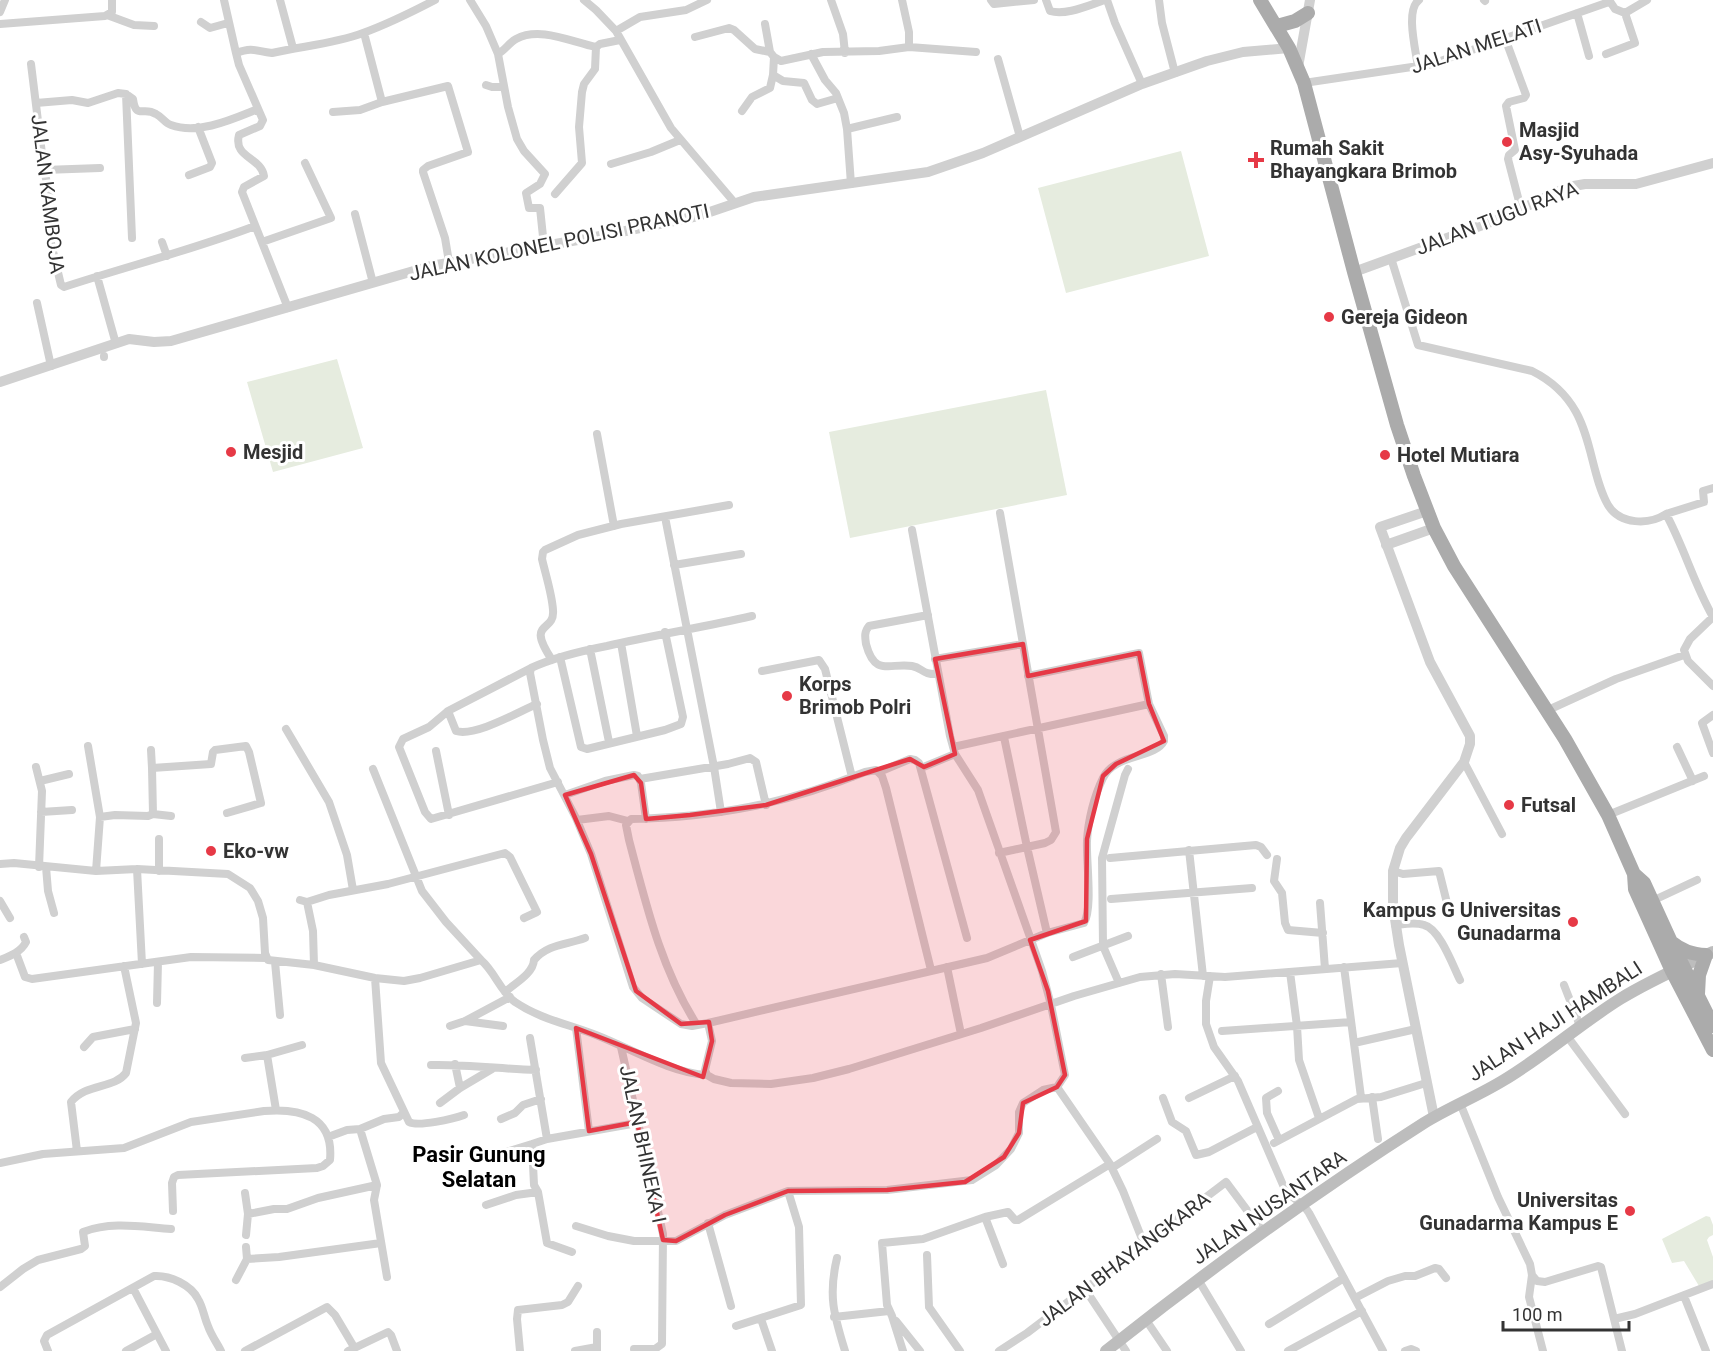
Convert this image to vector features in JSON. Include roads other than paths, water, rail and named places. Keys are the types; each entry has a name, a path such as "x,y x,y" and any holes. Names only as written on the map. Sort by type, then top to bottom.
{"main road":[{"path":"1260,0 1289,48 1304,83 1406,455 1434,528 1458,573 1608,814 1635,874 1644,883 1671,942 1677,968 1698,996 1713,1026"},
{"path":"1277,26 1295,21 1309,6"},
{"path":"1635,874 1635,889 1677,968 1713,1050"},
{"path":"1671,942 1681,950 1693,954 1710,954 1699,975 1698,996"},
{"name":"JALAN HAJI HAMBALI","path":"1460,1103 1520,1070 1621,999 1677,968 1710,954"},
{"name":"JALAN NUSANTARA","path":"1106,1351 1123,1346 1146,1320 1264,1233 1434,1117 1460,1103"}],"street":[{"path":"0,12 5,0"},
{"path":"107,15 112,12 112,0"},
{"path":"224,0 239,66 263,120 262,124 239,135 240,150 245,156 254,159 264,172 261,179 242,189 288,308"},
{"path":"280,0 293,48"},
{"path":"236,53 254,48 272,53 335,41 364,33 407,15 435,0"},
{"path":"470,0 486,26 498,54 513,128 521,146 545,174 540,184 526,194 529,208 540,208 544,246"},
{"path":"584,0 618,35 680,140 734,202"},
{"path":"498,54 518,37 535,34 552,35 596,46 618,35 640,17 686,10 707,0"},
{"path":"831,0 843,34 845,53"},
{"path":"902,0 909,32 909,47"},
{"path":"991,0 994,4 1034,0"},
{"path":"1046,0 1052,13 1106,0 1142,84"},
{"path":"1159,0 1162,23 1175,72"},
{"path":"1418,68 1411,18 1413,6 1419,0"},
{"path":"1609,1 1617,11 1625,13 1647,0"},
{"name":"JALAN MELATI","path":"1304,83 1418,68 1609,1"},
{"path":"1298,67 1309,6"},
{"path":"1606,54 1635,43 1625,13"},
{"path":"1577,14 1589,56"},
{"path":"0,24 107,15 134,25 154,26"},
{"path":"201,22 210,28 228,23"},
{"path":"742,111 752,97 770,88 773,75 772,54 765,24"},
{"path":"695,37 729,28 755,49 772,54 781,61 823,52 845,53 909,47 975,52"},
{"path":"364,33 382,102"},
{"path":"1505,38 1526,95 1524,98 1509,102 1506,106 1515,150 1508,159 1521,208"},
{"path":"555,194 582,163 579,127 582,92 584,84 595,69 596,46"},
{"name":"JALAN KOLONEL POLISI PRANOTI","path":"0,382 134,339 154,342 171,341 449,262 698,216 754,196 928,172 983,153 1175,72 1230,55 1289,48"},
{"path":"811,54 838,98 847,129 851,184"},
{"path":"998,59 1020,137"},
{"name":"JALAN KAMBOJA","path":"31,64 44,170 50,196 51,243 59,283 64,287 97,276 116,344"},
{"path":"773,75 783,81 804,83 812,100 817,104 838,98"},
{"path":"486,85 503,87"},
{"path":"333,112 360,110 382,102 448,86 468,152 428,166 423,172 445,238 449,262"},
{"path":"36,103 72,100 88,103 112,94 126,94 133,99 134,109 137,111 153,112 171,125 183,128 231,119 258,109"},
{"path":"126,94 132,238"},
{"path":"847,129 897,117"},
{"path":"189,175 210,167 212,163 198,127"},
{"path":"611,164 651,152 680,140"},
{"path":"262,242 331,218 305,163"},
{"name":"JALAN TUGU RAYA","path":"1354,272 1521,208 1568,187 1585,184 1636,184 1713,163"},
{"path":"44,170 100,168"},
{"path":"355,214 373,283"},
{"path":"97,276 193,246 214,242 255,226"},
{"path":"162,242 167,256"},
{"path":"1391,258 1418,345 1525,369 1545,379 1565,397 1575,411 1585,433 1605,497 1611,508 1625,518 1647,522 1704,502 1703,491 1713,488"},
{"path":"37,303 51,366"},
{"path":"597,434 614,526"},
{"path":"665,632 683,720 675,727 587,749 579,744 556,658 540,643 539,636 551,620 554,610 542,559 543,552 578,535 614,526 729,505"},
{"path":"1427,511 1380,527 1430,662 1466,726 1470,744 1464,762 1406,838 1400,848 1393,871 1395,925 1434,1117"},
{"path":"999,853 1052,840 1056,832 1000,513"},
{"path":"1666,514 1686,553 1700,592 1713,617 1686,645 1684,655"},
{"path":"665,517 721,812"},
{"path":"1386,545 1434,528"},
{"path":"576,1226 634,1241 676,1241 708,1223 788,1191 887,1190 954,1184 972,1180 996,1164 1011,1149 1019,1133 1019,1112 1023,1103 1043,1090 1057,1087 1065,1075 1051,1005 1030,940 978,790 954,751 912,530"},
{"path":"674,565 741,554"},
{"path":"928,615 869,626 865,632 866,639 869,653 880,666 891,668 910,666 929,675 938,674"},
{"path":"558,782 431,819 427,817 399,747 403,739 429,727 448,711 531,668 556,658 665,632 752,616"},
{"path":"621,642 637,736"},
{"path":"935,659 1023,644"},
{"path":"590,649 609,742"},
{"path":"531,668 546,755 591,854 636,991 642,998 681,1024 697,1025 987,958 1047,933 1081,925 1086,921 1087,839 1099,786 1104,776 1116,764 1162,745 1164,736 1149,704 1139,653 1028,676"},
{"path":"1546,711 1616,679 1684,655"},
{"path":"1684,655 1713,686"},
{"path":"762,671 819,660 825,669 852,777"},
{"path":"448,711 456,731 466,732 487,726 537,704"},
{"path":"921,768 954,751 1037,728 1149,704"},
{"path":"1713,715 1702,723 1713,753"},
{"path":"286,729 329,802 347,855 353,890"},
{"path":"1004,737 1047,933"},
{"path":"88,746 100,817 96,871"},
{"path":"152,768 211,764 215,750 246,747 261,803 227,813"},
{"path":"1677,747 1693,780"},
{"path":"151,750 153,814"},
{"path":"436,751 449,815"},
{"path":"640,779 753,759 758,769 766,805"},
{"path":"577,819 609,816 628,821 766,805 871,770 879,772 910,759 915,760 921,768 967,938"},
{"path":"1464,762 1502,834"},
{"path":"36,767 42,791 43,867 54,913"},
{"path":"373,769 398,828 415,878 427,899 494,973 507,994 545,1018 599,1036 621,1047 696,1074 707,1075 722,1081 771,1084 829,1075 1119,982 1161,974 1225,977 1402,963"},
{"path":"1119,982 1103,946 1102,858 1128,769"},
{"path":"879,772 886,788 931,970"},
{"path":"40,781 69,774"},
{"path":"565,795 605,781 630,775 638,776 646,819"},
{"path":"1608,814 1704,776"},
{"path":"41,812 72,810"},
{"path":"100,817 153,814 171,816"},
{"path":"628,821 626,825 629,840 664,963 682,1002 697,1025"},
{"path":"159,839 159,871"},
{"path":"1110,858 1256,845 1261,847 1267,855"},
{"path":"1189,850 1207,976 1206,1024 1218,1054 1235,1076 1287,1192 1304,1205 1383,1351"},
{"path":"314,964 313,931 303,901 415,878 505,853 510,857 537,912 524,918"},
{"path":"1277,859 1274,881 1282,893 1286,927 1292,932 1323,933"},
{"path":"0,864 14,863 96,871 137,869 228,874 244,883 252,891 261,909 266,958"},
{"path":"137,869 142,964"},
{"path":"1393,871 1403,874 1438,871 1447,903"},
{"path":"1652,901 1697,880"},
{"path":"1111,899 1252,888"},
{"path":"0,901 10,918"},
{"path":"1320,903 1325,969"},
{"path":"1395,925 1428,926 1439,938 1460,980"},
{"path":"1073,957 1128,936"},
{"path":"0,960 16,953 26,944 24,937"},
{"path":"450,1026 465,1021 507,994 530,971 538,956 556,945 585,938"},
{"path":"16,953 24,975 28,979 191,957 266,958 275,962 314,964 375,978 404,981 481,960"},
{"path":"158,962 158,1003"},
{"path":"275,962 280,1015"},
{"path":"77,1151 71,1102 76,1095 88,1089 124,1076 135,1029 134,1010 124,966"},
{"path":"946,967 961,1034"},
{"path":"1344,967 1361,1097"},
{"path":"1290,972 1299,1060 1319,1118"},
{"path":"1161,974 1168,1027"},
{"path":"375,978 381,1063 403,1113 409,1122 418,1125 430,1121 448,1121 464,1115"},
{"path":"1564,985 1580,1026"},
{"path":"465,1021 503,1026"},
{"path":"1222,1031 1351,1022"},
{"path":"707,1075 705,1070 712,1041 708,1023"},
{"path":"576,1028 589,1131"},
{"path":"84,1047 93,1037 135,1029"},
{"path":"1354,1043 1416,1029"},
{"path":"1567,1036 1625,1114"},
{"path":"530,1038 547,1139"},
{"path":"245,1058 267,1055 302,1045"},
{"name":"JALAN BHINEKA I","path":"621,1047 663,1240 662,1344 656,1349 634,1349"},
{"path":"267,1055 276,1110"},
{"path":"431,1065 455,1064 536,1070"},
{"path":"455,1064 460,1088"},
{"path":"440,1103 493,1068"},
{"path":"1189,1098 1235,1076"},
{"path":"1278,1091 1268,1096 1266,1101 1267,1113 1277,1142 1361,1097 1381,1097 1426,1083"},
{"path":"1057,1087 1111,1166 1144,1244"},
{"path":"1372,1097 1378,1139"},
{"path":"1163,1098 1172,1122 1186,1131 1196,1155 1209,1152 1257,1127"},
{"path":"501,1119 515,1113 523,1105 541,1099"},
{"path":"1460,1103 1498,1197 1530,1264 1532,1275 1528,1297 1543,1351"},
{"path":"0,1163 43,1154 124,1148 192,1122 228,1115 276,1110 304,1114 320,1122 331,1149 330,1160 323,1166 174,1177 172,1183 173,1211"},
{"path":"328,1137 347,1130 360,1129 384,1119 399,1117 403,1113"},
{"path":"503,1153 547,1139 637,1124"},
{"path":"360,1129 377,1185 374,1200 387,1277"},
{"path":"903,1351 887,1305 882,1254 884,1242 923,1239 985,1217 1008,1212 1015,1220 1018,1220 1157,1139"},
{"path":"532,1144 534,1185 538,1192 547,1243 572,1252"},
{"name":"JALAN BHAYANGKARA","path":"999,1351 1027,1333 1226,1182 1264,1233"},
{"path":"248,1214 287,1209 318,1198 377,1185"},
{"path":"736,1326 801,1305 799,1227 788,1191"},
{"path":"486,1205 516,1195 538,1192"},
{"path":"246,1193 248,1214 246,1235"},
{"path":"985,1217 1003,1264"},
{"path":"708,1223 731,1306"},
{"path":"0,1287 38,1260 81,1249 85,1246 82,1232 89,1229 114,1224 171,1229"},
{"path":"247,1259 279,1257 381,1243"},
{"path":"236,1280 247,1259 246,1247"},
{"path":"927,1255 929,1307 960,1351"},
{"path":"837,1258 831,1287 834,1317 846,1351"},
{"path":"1532,1275 1537,1281 1545,1282 1601,1267 1622,1351"},
{"path":"1355,1298 1388,1281 1405,1276 1415,1276 1435,1268 1439,1269 1446,1278"},
{"path":"48,1351 44,1341 47,1335 154,1276 162,1275 187,1286 198,1299 208,1327 221,1351"},
{"path":"1269,1324 1344,1278"},
{"path":"1198,1281 1241,1351"},
{"path":"1614,1319 1635,1314 1713,1284"},
{"path":"520,1351 518,1310 562,1305 567,1302 578,1286"},
{"path":"133,1288 166,1351"},
{"path":"1085,1289 1123,1346"},
{"path":"1684,1296 1706,1351"},
{"path":"245,1351 327,1307 334,1315 351,1349 388,1332 397,1351"},
{"path":"1288,1351 1362,1311"},
{"path":"834,1317 891,1314"},
{"path":"891,1314 921,1351"},
{"path":"760,1319 772,1351"},
{"path":"1146,1320 1167,1351"},
{"path":"575,1351 597,1349 597,1332"},
{"path":"126,1351 158,1334"},
{"path":"1405,1351 1411,1349 1416,1351"}],"place":[{"name":"Masjid Asy-Syuhada","path":"1507,142"},
{"name":"Rumah Sakit Bhayangkara Brimob","path":"1256,160"},
{"name":"Gereja Gideon","path":"1329,317"},
{"name":"Mesjid","path":"231,452"},
{"name":"Hotel Mutiara","path":"1385,455"},
{"name":"Korps Brimob Polri","path":"787,696"},
{"name":"Futsal","path":"1509,805"},
{"name":"Eko-vw","path":"211,851"},
{"name":"Kampus G Universitas Gunadarma","path":"1573,922"},
{"name":"Universitas Gunadarma Kampus E","path":"1630,1211"}],"district":[{"name":"Pasir Gunung Selatan","path":"479,1166"}]}
